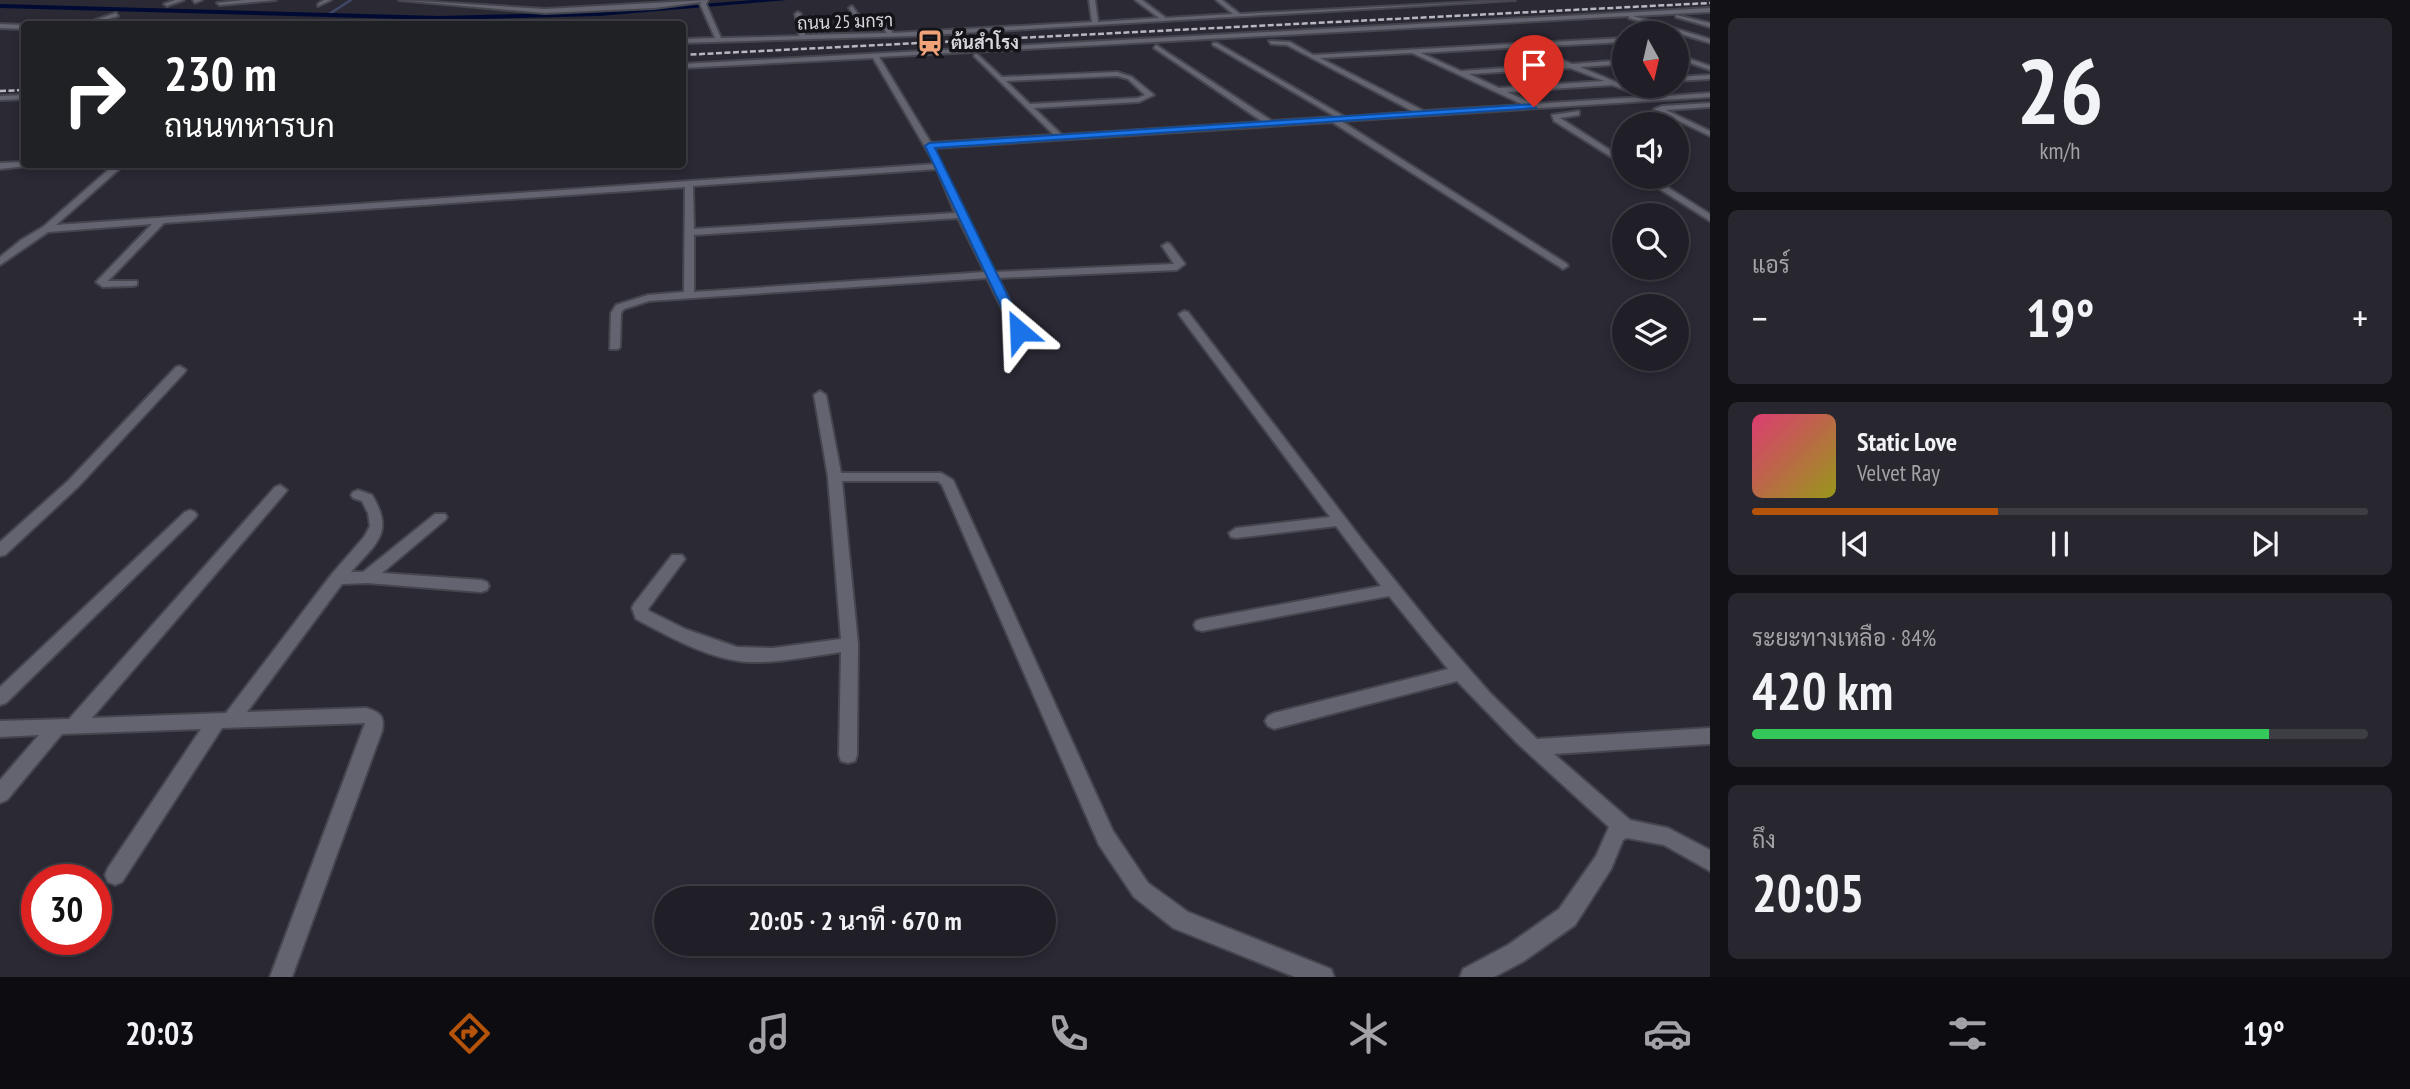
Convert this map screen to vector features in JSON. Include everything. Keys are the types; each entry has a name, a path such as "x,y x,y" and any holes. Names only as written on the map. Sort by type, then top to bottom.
{"street":[{"path":"167,4 181,0"},
{"path":"220,3 273,0"},
{"path":"320,5 327,0"},
{"path":"402,0 577,11 702,3 719,40"},
{"path":"512,8 529,0"},
{"path":"1092,0 1095,23"},
{"path":"1138,0 1164,19"},
{"path":"1219,0 1238,15"},
{"path":"1354,0 1373,8"},
{"name":"ถนน 25 มกรา","path":"686,41 892,35 1046,23 1095,23 1512,0"},
{"path":"852,8 861,23 884,25 892,35"},
{"path":"686,68 1710,10"},
{"path":"1664,12 1710,25"},
{"path":"798,14 803,38"},
{"path":"97,21 116,15"},
{"path":"1623,15 1710,41"},
{"path":"0,26 21,27"},
{"path":"1312,57 1612,40"},
{"path":"876,58 1284,43 1423,114"},
{"path":"1215,44 1345,119"},
{"path":"1519,44 1612,82"},
{"path":"1156,47 1271,124"},
{"path":"1412,51 1534,107"},
{"path":"976,55 1061,138"},
{"path":"876,58 940,166 961,215 1019,331"},
{"path":"1689,61 1710,68"},
{"path":"1461,73 1612,63"},
{"path":"1000,79 1117,74 1130,78 1150,95 1139,100 1026,106"},
{"path":"1689,78 1710,77"},
{"path":"1500,90 1612,83"},
{"path":"929,146 1710,95"},
{"path":"0,98 21,97"},
{"path":"1612,155 1557,119 1556,115 1710,105"},
{"path":"1656,108 1710,134"},
{"path":"1334,120 1563,266"},
{"path":"0,166 21,164"},
{"path":"46,229 940,166"},
{"path":"0,262 24,242 46,229 116,168"},
{"path":"689,183 690,295"},
{"path":"1664,189 1710,218"},
{"path":"689,232 961,215"},
{"path":"132,284 101,282 161,221"},
{"path":"614,347 616,313 620,307 648,298 991,275 1177,267 1180,264 1167,246"},
{"path":"1184,314 1340,521 1461,673 1534,747 1625,828 1668,837 1710,861"},
{"path":"0,551 73,484 180,370"},
{"path":"820,395 835,477 850,644 848,755"},
{"path":"835,477 941,477 948,483 1106,838 1141,890 1181,920 1323,977"},
{"path":"0,794 281,490"},
{"path":"115,875 225,719 370,540 377,526 375,513 367,498 358,495"},
{"path":"0,698 190,515"},
{"path":"367,577 440,517"},
{"path":"1236,533 1340,521"},
{"path":"677,559 640,608 642,615 728,653 747,656 850,644"},
{"path":"337,579 367,577 481,586"},
{"path":"1202,625 1394,589"},
{"path":"1274,721 1461,673"},
{"path":"0,729 366,715 374,719 373,732 281,977"},
{"path":"1534,747 1710,737"},
{"path":"1471,977 1516,953 1566,917 1604,862 1615,834 1625,828"}],"waterway":[{"path":"326,16 351,0"},
{"path":"0,6 439,18 599,14 783,0"}],"railway":[{"path":"686,55 1710,3"},
{"path":"0,91 21,90"}],"place":[{"name":"ต้นสำโรง","path":"930,43"}],"route":[{"path":"1019,331 929,146 1534,107"}]}
